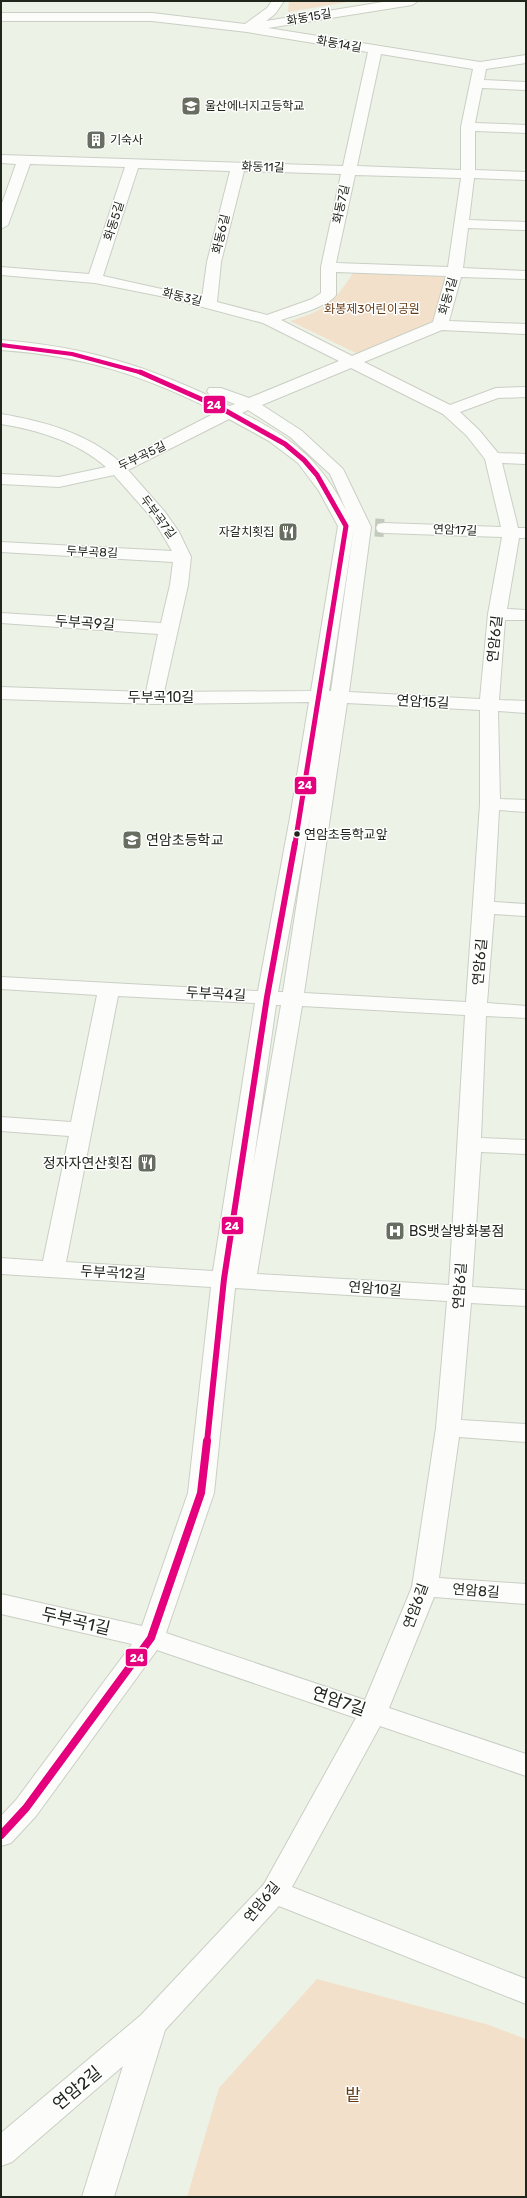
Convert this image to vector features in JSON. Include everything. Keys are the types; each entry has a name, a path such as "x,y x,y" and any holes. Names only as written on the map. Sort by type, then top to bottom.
{"street":[{"name":"화동15길","path":"247,28 271,11 278,1"},
{"name":"화동15길","path":"247,28 331,12 412,1"},
{"path":"152,17 161,6"},
{"name":"화동14길","path":"1,17 152,17 247,28 374,50 480,66 526,59"},
{"name":"화동7길","path":"268,320 317,302 329,295 328,267 374,50"},
{"name":"화동1길","path":"230,412 440,325 455,272 468,174 468,127 480,66"},
{"path":"477,84 526,86"},
{"path":"468,127 526,129"},
{"name":"화동11길","path":"1,159 526,176"},
{"path":"1,225 25,159"},
{"name":"화동5길","path":"95,279 132,163"},
{"name":"화동6길","path":"209,304 214,262 238,166"},
{"path":"461,224 526,226"},
{"path":"328,267 526,275"},
{"name":"화동3길","path":"1,271 95,279 166,293 209,304 268,320 353,362"},
{"path":"440,325 526,329"},
{"path":"1,338 96,345 250,404 296,434 337,472 363,526 330,696 267,997 234,1279 201,1493 151,1638 26,1808 1,1835"},
{"path":"1,345 58,351 142,372 230,412 264,430 303,459 316,474 336,505 347,526 330,696 293,998 234,1279"},
{"name":"연암6길","path":"98,2197 152,2024 274,1892 373,1713 425,1587 448,1428 460,1294 470,1144 476,1008 490,804 489,706 497,614 519,533 493,458 473,433 449,411 353,362"},
{"path":"449,411 496,393 526,392"},
{"name":"두부곡5길","path":"1,479 59,482 118,469 230,412"},
{"name":"두부곡7길","path":"1,419 53,432 92,447 118,469 162,519 179,546 182,557"},
{"path":"493,458 526,459"},
{"name":"연암17길","path":"384,528 519,533"},
{"name":"두부곡8길","path":"1,547 182,557"},
{"path":"154,698 169,629 182,557"},
{"path":"497,614 526,615"},
{"name":"두부곡9길","path":"1,618 169,629"},
{"name":"두부곡10길","path":"1,692 154,698 330,696"},
{"name":"연암15길","path":"330,696 526,707"},
{"path":"490,804 526,806"},
{"path":"484,907 526,910"},
{"name":"두부곡4길","path":"1,983 476,1008 526,1012"},
{"path":"53,1270 109,989"},
{"path":"1,1124 80,1130"},
{"path":"470,1144 526,1147"},
{"name":"두부곡12길","path":"1,1266 234,1279"},
{"name":"연암10길","path":"234,1279 526,1298"},
{"path":"448,1428 526,1433"},
{"name":"연암8길","path":"425,1587 526,1594"},
{"name":"두부곡1길","path":"1,1604 151,1638"},
{"name":"연암7길","path":"151,1638 526,1765"},
{"path":"274,1892 526,1992"},
{"name":"연암2길","path":"1,2152 152,2024"}],"green space":[{"path":"289,1 353,1 288,12"},
{"name":"화봉제3어린이공원","path":"353,273 448,277 433,324 358,354 290,321 320,309 334,299"},
{"name":"밭","path":"317,1979 489,2025 526,2039 526,2197 187,2197 219,2088"}],"tunnel":[{"path":"348,526 384,528"}],"transit line":[{"name":"24","path":"1,345 37,348 90,357 124,366 171,384 241,418 285,444 311,467 333,500 346,526 301,812 267,997 224,1279 201,1493 151,1638 26,1808 1,1835"}],"place":[{"name":"울산에너지고등학교","path":"191,106"},
{"name":"기숙사","path":"96,140"},
{"name":"자갈치횟집","path":"288,532"},
{"name":"연암초등학교앞","path":"297,834"},
{"name":"연암초등학교","path":"132,840"},
{"name":"정자자연산횟집","path":"147,1163"},
{"name":"BS뱃살방화봉점","path":"395,1231"}]}
